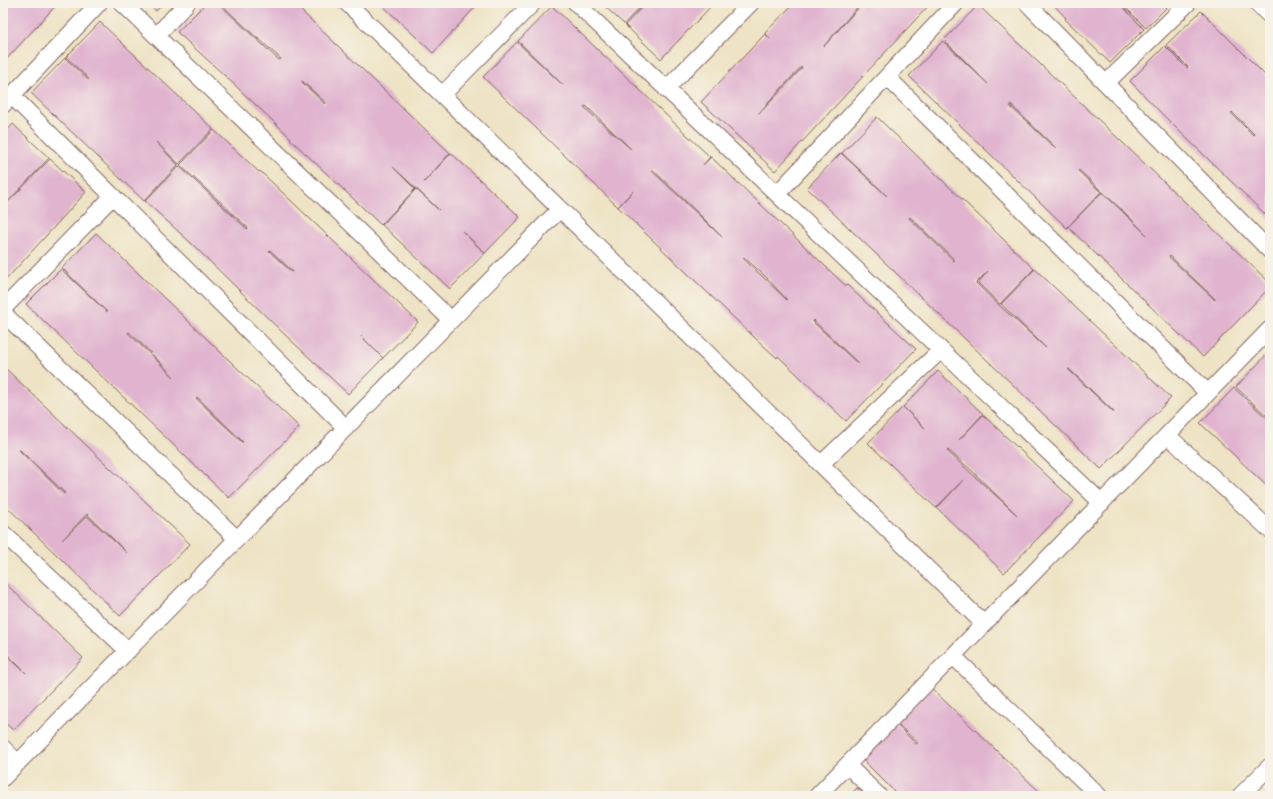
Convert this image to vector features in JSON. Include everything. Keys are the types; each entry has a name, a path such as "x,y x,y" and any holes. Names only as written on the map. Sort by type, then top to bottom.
{"street":[{"path":"99,3 7,101 113,196 346,428"},
{"path":"122,3 451,320"},
{"path":"156,36 187,3"},
{"path":"346,3 560,208 984,624"},
{"path":"442,95 533,3"},
{"path":"576,3 1102,503"},
{"path":"666,89 751,3"},
{"path":"777,194 956,3"},
{"path":"1027,3 1270,251"},
{"path":"1106,83 1188,3"},
{"path":"1257,3 1270,16"},
{"path":"887,77 1208,393"},
{"path":"3,309 113,196"},
{"path":"3,778 560,208"},
{"path":"3,313 237,539"},
{"path":"817,796 1270,329"},
{"path":"820,464 941,350"},
{"path":"1167,435 1270,530"},
{"path":"3,533 128,651"},
{"path":"953,656 1099,796"},
{"path":"3,748 18,762"},
{"path":"847,765 879,796"},
{"path":"1240,796 1270,766"}],"building":[{"path":"3,3 58,3 3,63"},
{"path":"147,3 164,3 156,11"},
{"path":"206,3 218,3 279,60 281,59 220,3 293,3 450,153 424,182 451,153 520,217 450,289 382,225 416,189 439,210 393,167 415,189 381,225 290,139 291,138 177,32","holes":["302,81 326,103 325,104"]},
{"path":"380,3 479,3 433,53"},
{"path":"601,3 644,3 624,24"},
{"path":"646,3 714,3 661,59 625,25"},
{"path":"794,3 861,3 824,46 863,3 931,3 775,171 701,102 765,34 770,39 765,33","holes":["801,67 802,68 759,114"]},
{"path":"1052,3 1119,3 1144,29 1110,63 1065,19 1066,18"},
{"path":"1121,3 1171,3 1146,28"},
{"path":"978,5 1270,283 1270,287 1203,357 1068,227 1102,192 1147,235 1125,213 1079,170 1078,171 1101,192 1067,228 909,76 943,41 988,84 944,40","holes":["1011,105 1056,148 1056,149 1010,106","1170,256 1215,299 1215,300 1169,257"]},
{"path":"552,6 710,157 703,165 711,157 846,286 847,285 916,349 846,421 778,356 777,358 754,337 483,77 517,42 563,85 518,41","holes":["586,106 631,149 607,128 584,107","653,170 722,237 652,171","744,257 767,278 787,300 743,258","813,320 859,364 858,364 812,321"]},
{"path":"1201,11 1270,80 1270,219 1130,81 1165,46 1187,68 1188,67 1166,45","holes":["1232,112 1254,134 1253,135 1231,113"]},
{"path":"100,22 213,129 179,164 156,142 178,165 144,201 31,93 65,58 87,79 89,79 66,57"},
{"path":"877,117 1034,269 1000,304 978,283 988,271 976,283 999,305 1046,348 1001,304 1035,269 1171,398 1101,469 807,188 841,153 887,196 842,153","holes":["910,217 955,260 954,261 909,218","1069,369 1114,412 1113,412"]},
{"path":"13,124 49,158 6,204 50,159 86,192 3,283 3,135"},
{"path":"214,130 259,172 260,171 418,322 348,394 191,243 145,201 179,166 247,229 248,228 180,165","holes":["270,250 292,272 269,251"]},
{"path":"96,233 299,427 229,498 26,304 61,269 107,312 62,268","holes":["129,332 152,354 174,377 128,333","197,397 243,442 196,398"]},
{"path":"1270,351 1270,419 1236,387"},
{"path":"3,366 190,544 120,616 3,503","holes":["20,450 65,493 64,494","87,514 110,536 127,553 87,516 62,540"]},
{"path":"938,371 983,414 959,440 983,415 1074,501 1004,573 937,508 964,479 936,508 868,443","holes":["948,450 1017,515 947,451"]},
{"path":"1234,388 1270,421 1270,489 1200,423"},
{"path":"3,581 83,658 13,730 3,721 3,652 26,673 3,650"},
{"path":"929,686 1042,794 1040,796 899,796 860,757 894,722 916,744 918,743 895,722"},
{"path":"857,788 866,796 849,796"}]}
